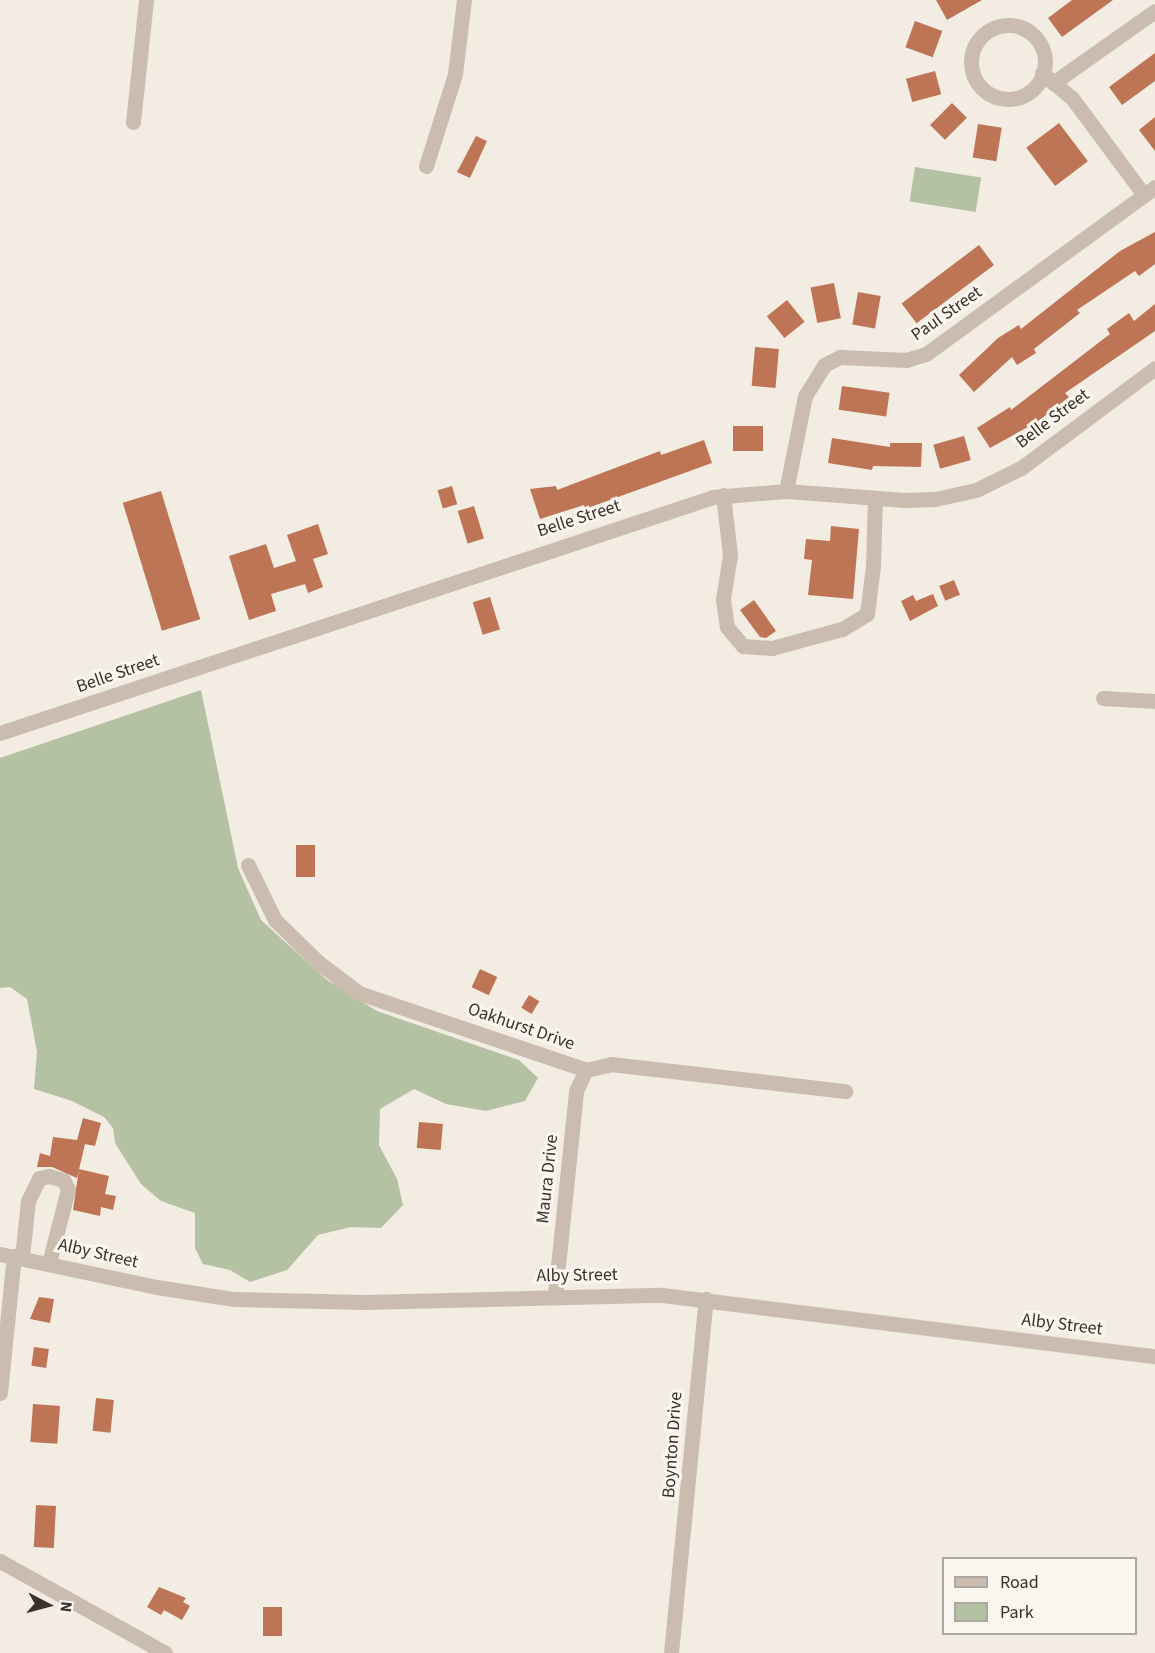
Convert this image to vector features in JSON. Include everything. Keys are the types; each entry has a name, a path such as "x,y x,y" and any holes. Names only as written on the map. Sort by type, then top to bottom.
{"street":[{"path":"133,122 146,0"},
{"path":"426,166 455,74 464,0"},
{"path":"1149,191 1072,98 1048,78 1040,45 1023,29 1011,26 988,31 973,50 971,62 976,80 988,93 999,98 1022,96 1048,78 1155,11"},
{"name":"Paul Street","path":"786,490 805,396 824,365 840,357 906,360 926,354 1149,191"},
{"name":"Belle Street","path":"0,733 496,566 723,495 786,490 875,498 935,499 998,481 1155,368"},
{"path":"723,495 730,555 723,599 727,627 743,646 772,648 842,629 867,614 873,566 875,498"},
{"path":"1103,698 1155,701"},
{"name":"Oakhurst Drive","path":"248,865 275,920 318,962 359,993 585,1070 611,1064 845,1091"},
{"name":"Maura Drive","path":"555,1295 576,1091 585,1070"},
{"path":"0,1394 12,1255 28,1201 39,1178 49,1176 63,1180 68,1189 49,1263"},
{"name":"Alby Street","path":"12,1255 157,1287 234,1299 365,1302 555,1295 706,1299 1155,1356"},
{"name":"Boynton Drive","path":"671,1653 706,1299"},
{"path":"1,1563 165,1653"}],"green space":[{"path":"915,167 981,177 976,212 910,202"},
{"path":"201,690 238,868 261,920 326,979 377,1011 519,1060 538,1078 525,1101 486,1111 446,1104 414,1089 380,1109 379,1145 397,1179 403,1205 381,1228 351,1227 318,1235 287,1270 250,1282 230,1270 203,1264 195,1248 195,1213 161,1201 141,1184 115,1143 113,1128 104,1117 72,1101 34,1089 37,1052 27,999 10,987 0,988 0,758"}],"building":[{"path":"936,0 982,0 947,20"},
{"path":"1072,0 1113,0 1062,37 1048,18"},
{"path":"915,21 942,31 933,57 905,47"},
{"path":"1155,53 1155,81 1122,105 1109,87"},
{"path":"935,71 941,94 912,102 906,79"},
{"path":"952,103 967,118 945,140 930,125"},
{"path":"1155,117 1155,151 1139,130"},
{"path":"1059,123 1088,161 1055,186 1026,148"},
{"path":"978,124 1002,128 996,161 973,158"},
{"path":"476,136 487,141 470,178 457,172"},
{"path":"1155,232 1155,264 1139,276 1135,271 1077,310 1080,313 1034,349 1036,353 1017,365 1012,357 974,392 959,375 998,338 1019,325 1021,329 1120,251"},
{"path":"979,245 994,265 917,323 902,303"},
{"path":"834,283 841,318 817,323 810,288"},
{"path":"858,292 881,296 875,328 852,324"},
{"path":"787,300 805,322 784,338 767,316"},
{"path":"1155,304 1155,331 1065,393 1069,397 1037,422 990,448 977,428 1010,407 1011,410 1110,334 1107,329 1129,313 1134,321"},
{"path":"755,347 779,349 776,388 752,386"},
{"path":"842,386 890,393 886,416 839,410"},
{"path":"733,426 763,426 763,451 733,451"},
{"path":"964,436 971,460 940,469 933,445"},
{"path":"832,438 890,447 890,443 922,443 921,467 873,466 872,470 828,463"},
{"path":"704,440 712,463 585,509 584,505 540,519 530,489 556,486 557,490 660,451 661,455"},
{"path":"452,486 457,504 443,508 438,490"},
{"path":"161,491 200,619 162,631 123,503"},
{"path":"474,506 484,539 468,543 458,511"},
{"path":"318,524 328,554 313,559 323,587 308,593 305,584 271,594 276,611 249,620 229,556 266,544 274,568 296,561 287,535"},
{"path":"831,526 859,529 853,599 808,595 812,560 804,559 806,539 830,541"},
{"path":"954,580 960,595 945,601 939,586"},
{"path":"933,594 938,606 910,621 901,601 913,595 916,601"},
{"path":"490,597 500,630 483,635 473,602"},
{"path":"754,600 776,631 766,638 760,637 740,610"},
{"path":"296,845 315,845 315,877 296,877"},
{"path":"480,969 497,977 489,995 472,987"},
{"path":"529,995 539,1001 532,1014 521,1008"},
{"path":"83,1118 101,1123 95,1146 85,1144 77,1178 52,1167 37,1167 40,1153 50,1156 53,1137 77,1140"},
{"path":"419,1122 443,1124 441,1150 417,1148"},
{"path":"79,1169 109,1176 105,1194 116,1196 113,1210 101,1207 100,1216 73,1210"},
{"path":"39,1297 54,1299 50,1323 30,1319"},
{"path":"34,1347 49,1349 46,1368 31,1366"},
{"path":"96,1398 114,1400 110,1433 93,1431"},
{"path":"33,1404 60,1406 57,1444 30,1442"},
{"path":"36,1505 56,1506 54,1548 34,1547"},
{"path":"159,1587 186,1598 183,1602 190,1606 182,1620 164,1610 161,1615 147,1607"},
{"path":"263,1607 282,1607 282,1636 263,1636"}]}
